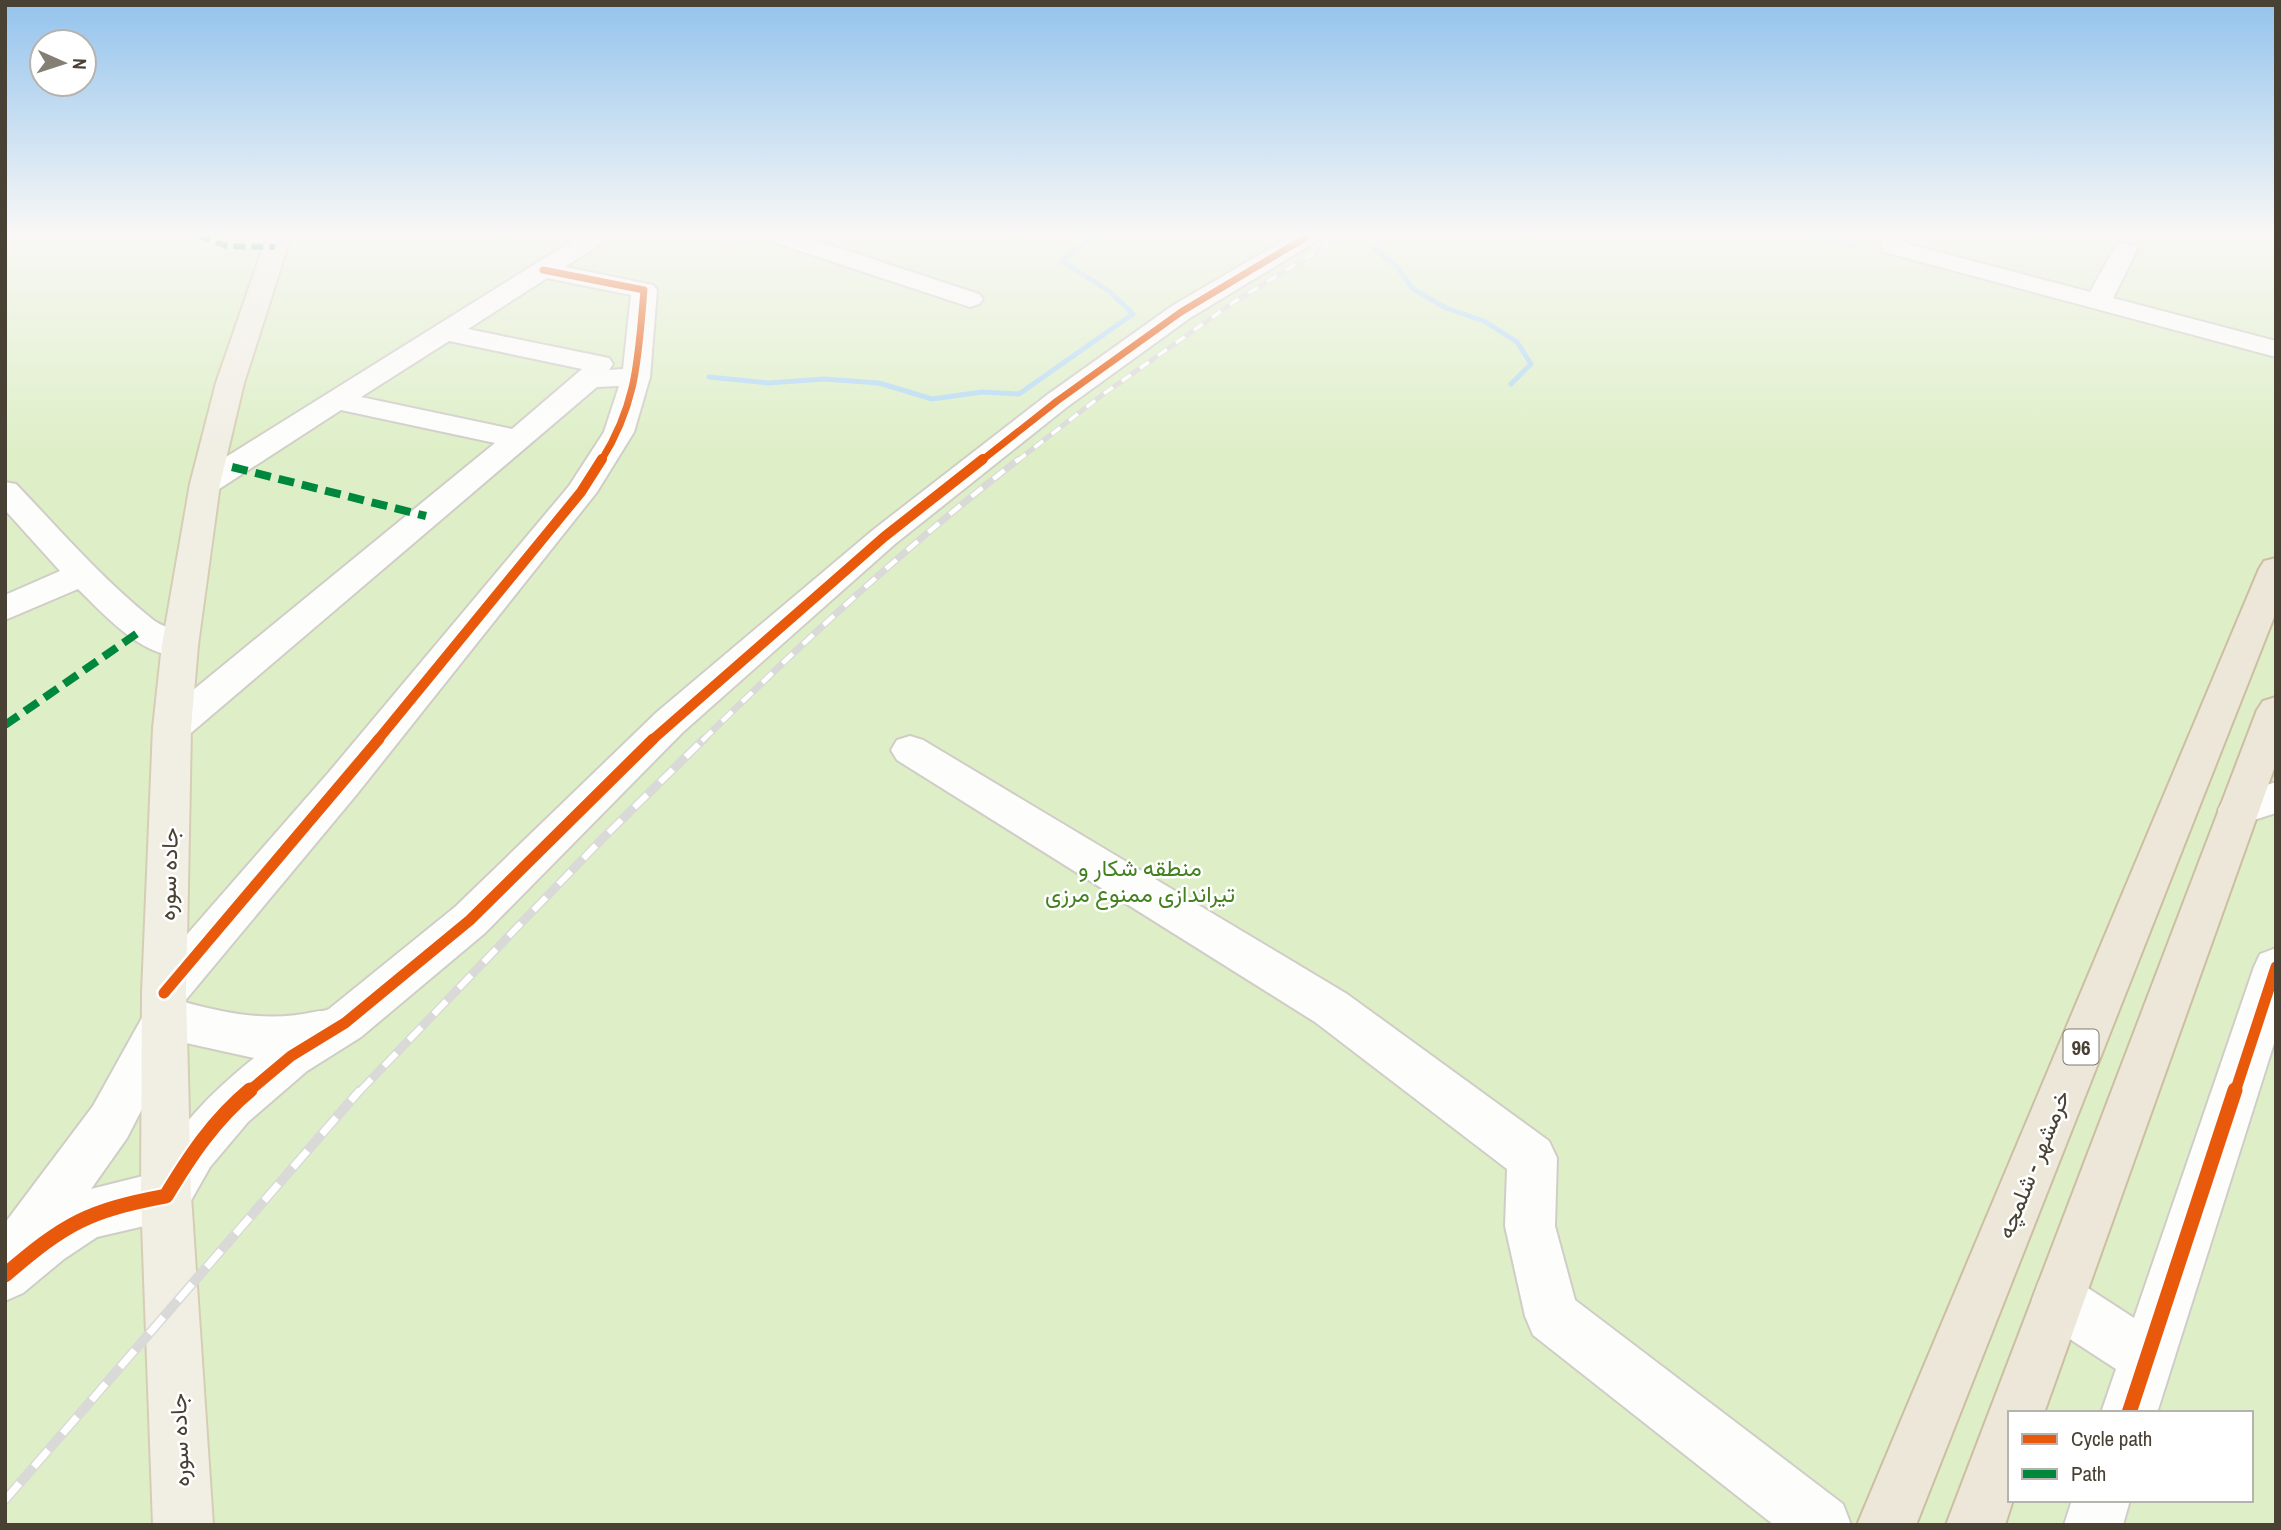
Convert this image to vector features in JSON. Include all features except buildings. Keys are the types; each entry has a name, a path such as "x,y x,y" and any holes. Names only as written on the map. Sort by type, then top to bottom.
{"highway":[{"name":"خرمشهر - شلمچه","path":"1886,1525 2276,569"},
{"path":"2018,1411 2058,1300 2257,803 2276,710"},
{"path":"1975,1525 2008,1436"}],"main road":[{"name":"جاده سوره","path":"183,1525 166,1196 165,1005 172,728 180,645 205,484 230,383 255,307"}],"street":[{"path":"205,484 484,307"},
{"path":"5,1266 110,1122 165,1005 581,492 619,432 636,377 642,307"},
{"path":"5,1275 41,1245 88,1215 121,1204 166,1196 193,1150 231,1106 291,1056 345,1023 470,920 670,722 884,537 1057,401 1191,307"},
{"path":"2126,307 2276,349"},
{"path":"172,728 590,379 600,364 445,332"},
{"path":"590,379 636,377"},
{"path":"337,401 518,439"},
{"path":"5,491 82,574 142,630 180,645"},
{"path":"5,609 82,574"},
{"path":"910,750 1331,1008 1532,1158 1530,1226 1552,1316 1822,1525"},
{"path":"2130,1411 2276,967"},
{"path":"165,1005 225,1033 272,1041 345,1023"},
{"path":"2058,1300 2147,1358"},
{"path":"2093,1525 2100,1502"}],"green space":[{"name":"منطقه شکار و تیراندازی ممنوع مرزی","path":"5,307 2276,307 2276,1525 5,1525"}],"waterway":[{"path":"709,377 768,383 824,379 879,383 932,399 982,392 1019,394 1133,314 1126,307"},
{"path":"1445,307 1484,321 1517,342 1531,364 1511,384"}],"railway":[{"path":"1017,461 1102,395 1226,307"},
{"path":"702,741 856,595 936,525 1019,459"},
{"path":"359,1092 602,839 704,739"},
{"path":"5,1500 360,1090"}],"marked path":[{"path":"232,467 426,516"},
{"path":"5,725 142,630"}],"cycle path":[{"path":"164,993 343,783 581,492 619,432 636,377 642,307"},
{"path":"5,1275 46,1241 79,1219 109,1208 166,1196 193,1150 231,1106 291,1056 345,1023 470,920 670,722 884,537 1057,401 1189,307"},
{"path":"2130,1411 2276,967"}]}
